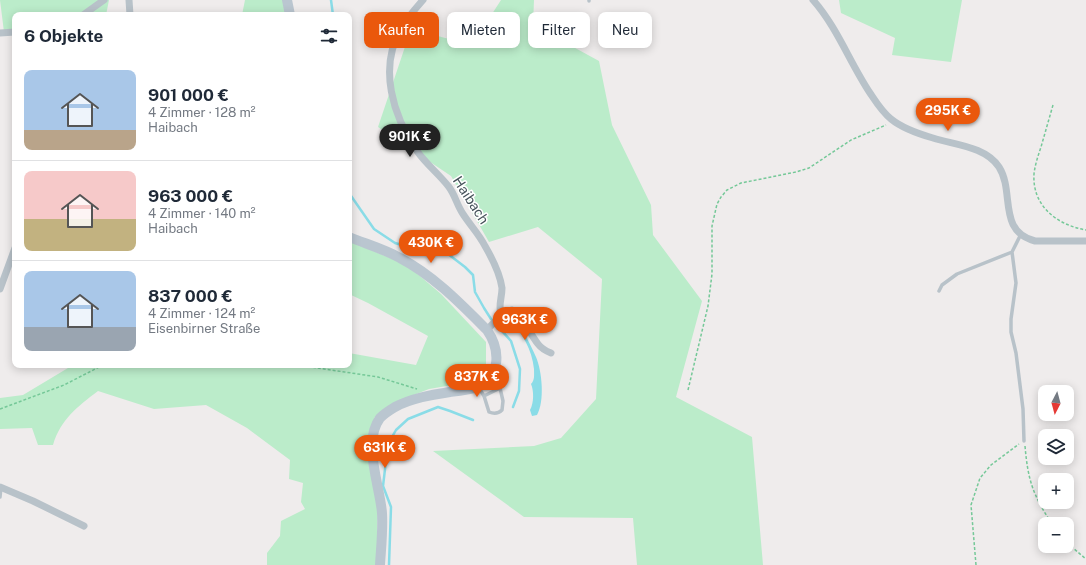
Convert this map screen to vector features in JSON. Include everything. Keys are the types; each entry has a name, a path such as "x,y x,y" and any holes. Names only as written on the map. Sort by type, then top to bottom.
{"main road":[{"path":"287,0 289,12"},
{"path":"352,237 388,252 414,266 438,284 490,327 496,348 496,365 489,379 470,390 415,398 400,404 388,411 376,425 372,449 381,512 382,530 380,565"}],"street":[{"path":"87,12 104,0"},
{"path":"129,0 130,12"},
{"name":"Haibach","path":"423,0 400,29 393,48 389,77 392,97 399,118 414,147 449,187 463,215 480,236 490,256 501,286 499,308 500,316"},
{"path":"813,0 831,25 866,86 881,109 891,120 932,138 975,150 985,154 993,160 999,167 1003,177 1011,222 1021,234 1028,239 1086,241"},
{"path":"0,33 12,32"},
{"path":"0,289 12,256"},
{"path":"490,327 500,316 512,310 526,324 538,344 551,353"},
{"path":"1,487 84,526"}],"lane":[{"path":"1021,234 1012,252 1016,283 1011,319 1011,332 1016,352 1023,409 1024,441"},
{"path":"939,291 942,285 957,274 1012,252"},
{"path":"478,386 484,396 489,412 500,412 503,408 500,388 501,372 496,365"},
{"path":"484,396 500,388"},
{"path":"0,497 1,487"}],"path":[{"path":"1053,105 1035,168 1035,185 1037,194 1043,208 1050,215 1069,225 1086,230"},
{"path":"688,390 708,306 712,274 713,220 717,204 721,197 727,190 741,183 809,168 851,140 882,127 891,120"},
{"path":"0,409 64,385 97,368"},
{"path":"318,368 378,377 434,395"},
{"path":"976,565 971,505 980,478 991,465 1024,441 1030,481 1035,494 1048,517"},
{"path":"1074,549 1086,559"}],"green space":[{"path":"0,0 109,0 107,12 12,12 12,32 4,32"},
{"path":"245,0 283,0 285,12 243,12"},
{"path":"501,0 534,0 534,12 528,12 528,48 575,48 599,61 612,125 651,205 653,235 702,301 676,397 752,437 763,565 637,565 633,518 524,517 433,451 534,446 561,438 596,399 602,279 538,227 489,242 451,176 378,127 405,48 439,48 439,36 447,38 447,48 520,48 520,12 493,12"},
{"path":"839,0 962,0 951,62 892,55 895,38 841,13"},
{"path":"352,242 407,265 441,294 486,342 486,366 470,382 429,389 396,402 374,418 378,503 377,532 380,534 379,565 267,565 267,553 280,536 281,521 305,509 301,502 303,483 289,479 290,460 247,428 206,405 154,409 98,391 77,408 65,421 56,436 53,445 38,445 32,428 0,429 0,398 23,395 68,368 352,368 352,354 416,365 428,336 352,295"}],"water":[{"path":"511,317 517,321 523,331 533,350 540,370 542,394 540,409 537,415 532,416 530,410 533,397 531,384 534,375 533,362 529,348 510,318"}],"waterway":[{"path":"331,0 333,12"},
{"path":"352,197 374,229 395,243 412,248 448,254 473,275 475,292 491,319 511,341 520,369 519,391 513,407"},
{"path":"389,565 391,507 383,486 388,444 396,430 408,419 438,407 473,420"}]}
